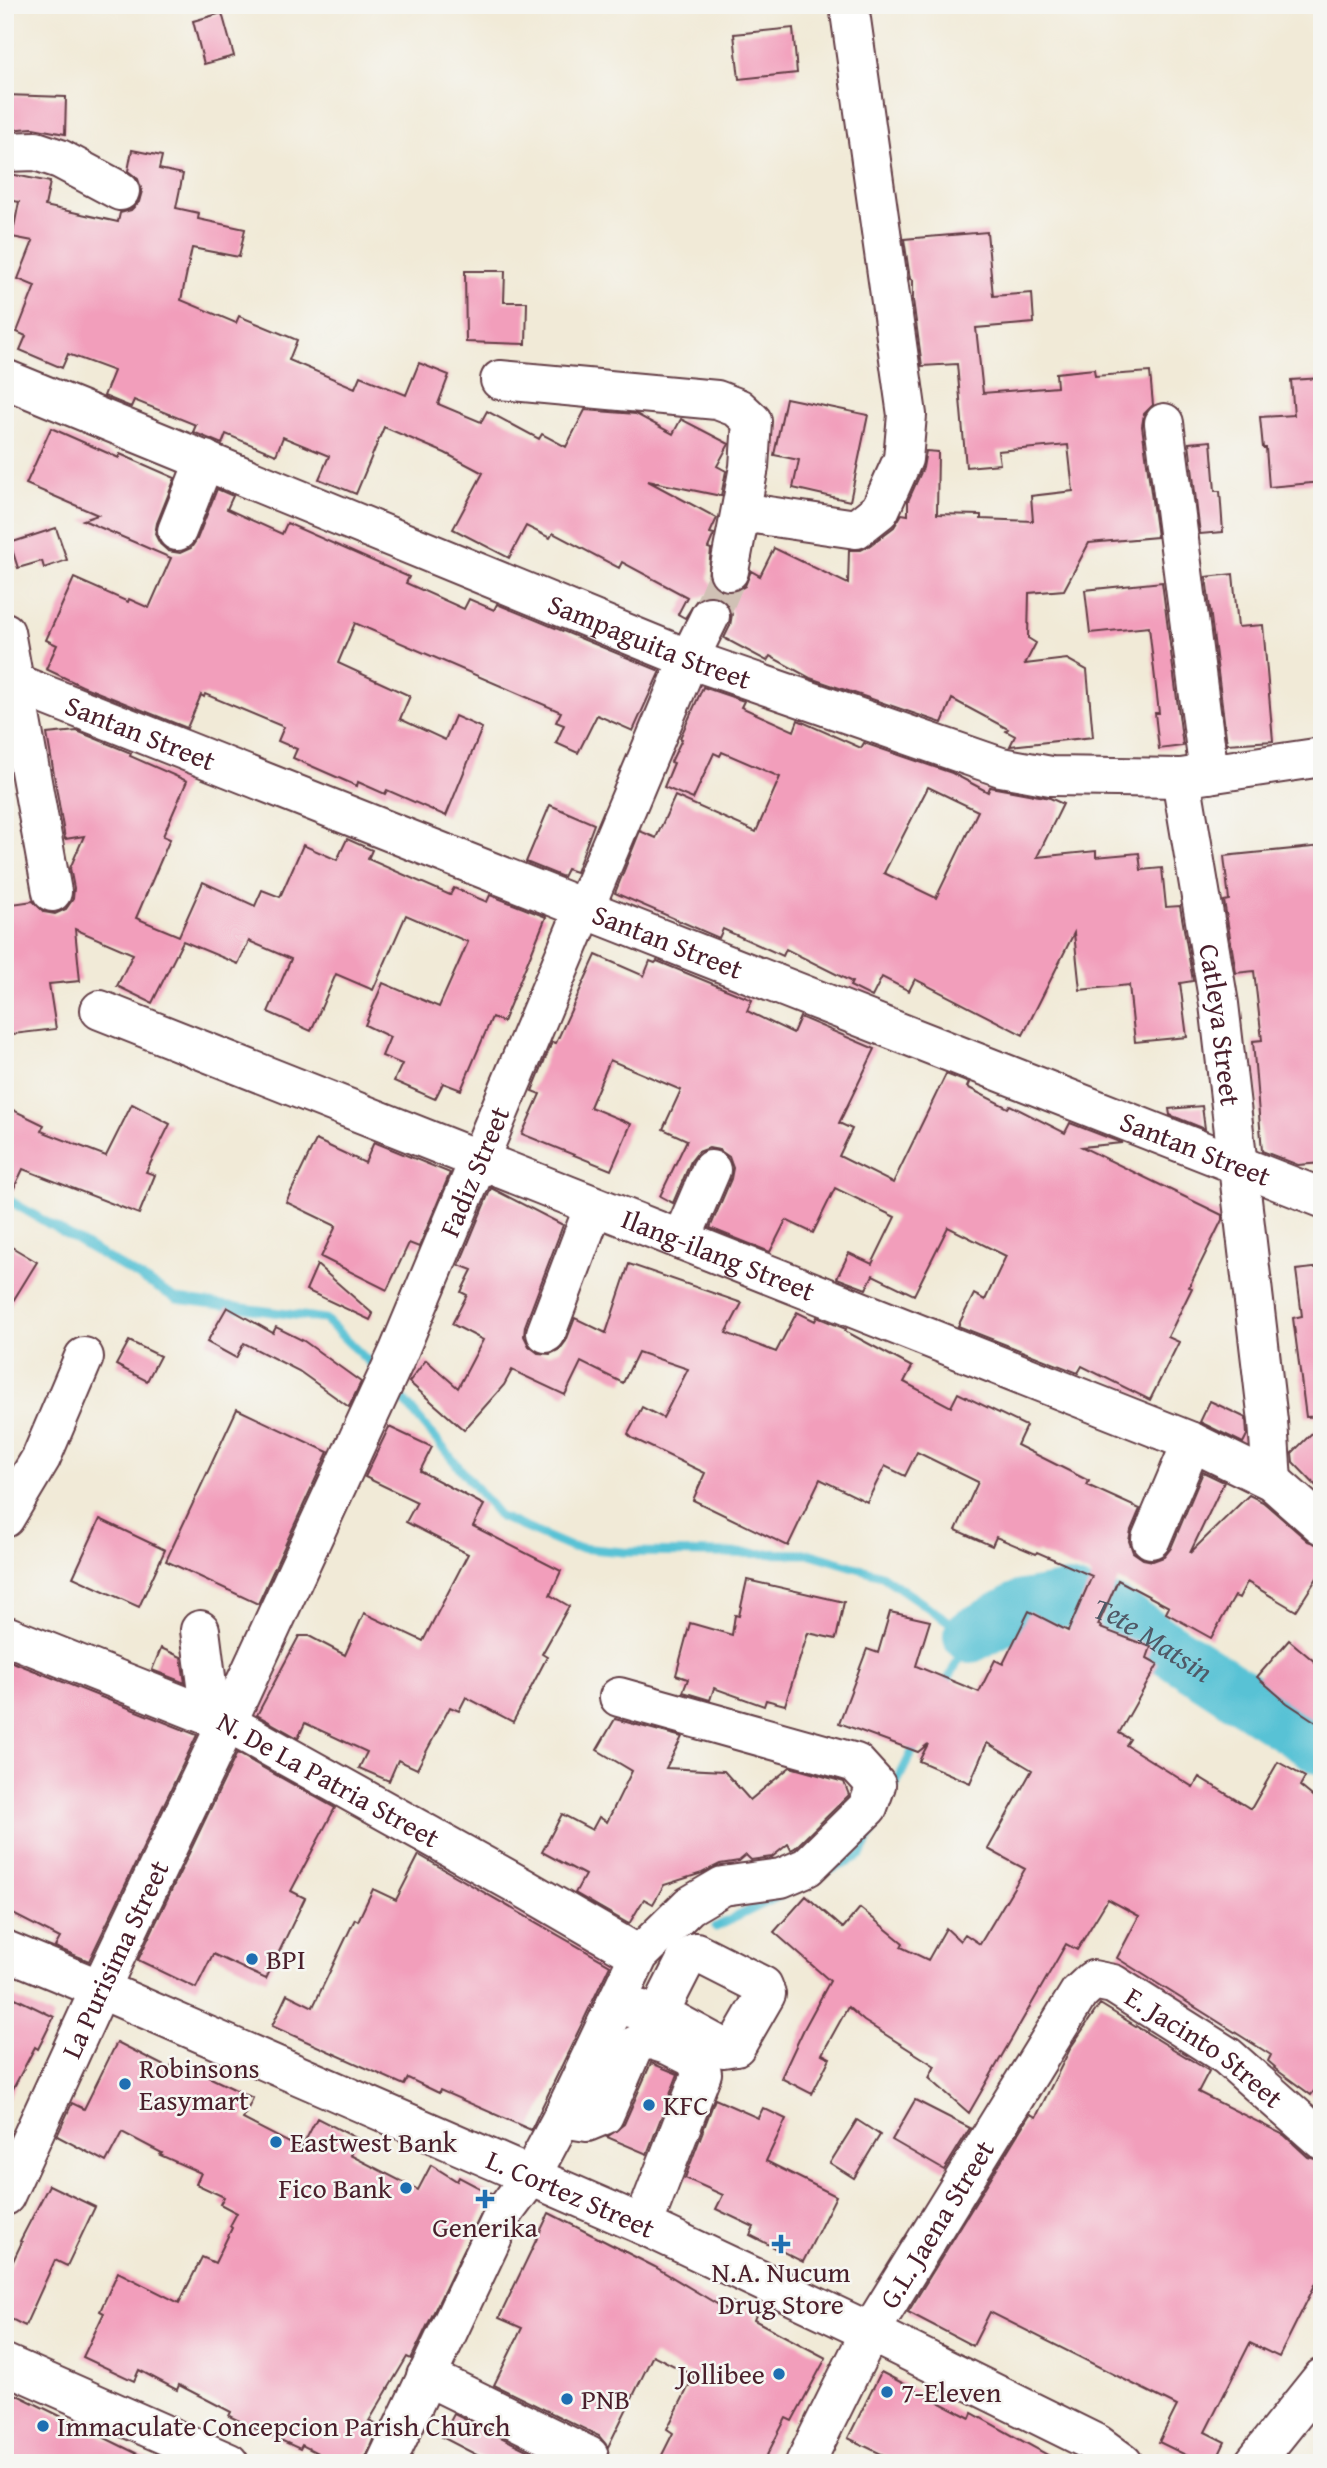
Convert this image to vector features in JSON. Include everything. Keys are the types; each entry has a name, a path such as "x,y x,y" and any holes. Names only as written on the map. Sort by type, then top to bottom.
{"street":[{"path":"741,512 856,529 880,510 903,460 907,415 849,5"},
{"path":"5,152 36,151 60,159 120,191"},
{"name":"Sampaguita Street","path":"5,379 689,659 1001,767 1051,776 1195,776 1322,757"},
{"path":"500,380 717,400 738,408 752,421 749,467 729,571"},
{"name":"Catleya Street","path":"1164,423 1195,776 1268,1421 1272,1481"},
{"path":"177,531 205,460"},
{"name":"Fadiz Street","path":"219,1720 398,1353 689,659 710,616"},
{"path":"5,632 52,892"},
{"name":"Santan Street","path":"16,683 1322,1198"},
{"name":"Ilang-ilang Street","path":"100,1010 1192,1442 1272,1481 1322,1525"},
{"path":"681,1240 711,1170"},
{"path":"546,1334 594,1206"},
{"path":"5,1518 40,1458 83,1357"},
{"path":"1151,1539 1192,1442"},
{"path":"200,1630 219,1720"},
{"name":"N. De La Patria Street","path":"5,1635 219,1720 522,1887 639,1955"},
{"path":"386,2463 505,2211 531,2176 562,2118 639,1955 689,1906 723,1886 781,1878 807,1867 868,1807 876,1785 856,1763 619,1697"},
{"name":"La Purisima Street","path":"5,2196 219,1720"},
{"name":"L. Cortez Street","path":"5,1950 643,2225 870,2332 1097,2444 1123,2463"},
{"name":"E. Jacinto Street","path":"1079,1993 1093,1980 1113,1984 1146,2003 1227,2056 1322,2140"},
{"name":"G.L. Jaena Street","path":"805,2463 870,2332 1079,1993"},
{"path":"615,2005 659,2013"},
{"path":"562,2118 587,2122 604,2116 634,2046 648,2039 694,2058 702,2073 643,2225"},
{"path":"5,2364 229,2463"},
{"path":"425,2376 589,2456"},
{"path":"1254,2463 1322,2378"}],"building":[{"path":"222,13 234,56 204,64 193,21"},
{"path":"793,28 797,73 739,79 734,34"},
{"path":"5,95 66,97 65,134 33,128 5,130"},
{"path":"132,150 162,156 159,169 183,174 176,208 199,213 198,219 245,229 239,257 192,248 181,300 236,323 239,316 297,340 289,360 355,388 360,376 406,395 419,363 449,375 438,404 481,422 487,411 539,439 542,434 566,447 585,410 636,414 673,434 681,419 729,444 717,466 726,471 721,496 648,481 717,518 710,533 714,534 708,548 711,549 708,578 714,587 726,593 735,592 745,586 751,571 760,576 774,548 848,584 849,550 861,550 869,546 894,527 902,514 908,515 908,501 923,468 926,451 938,452 937,514 981,515 981,519 1033,521 1031,496 1073,491 1068,445 998,451 1000,464 966,467 957,364 922,366 913,280 910,279 904,239 987,232 993,296 1032,293 1034,323 976,328 983,393 1057,387 1056,373 1094,369 1095,376 1150,372 1153,405 1144,414 1142,426 1157,537 1089,543 1064,590 1029,593 1028,638 1036,643 1025,664 1067,659 1087,670 1093,737 1010,746 1015,736 1006,731 1008,729 952,699 942,723 810,678 770,656 767,661 724,638 732,614 728,604 720,597 709,594 698,598 685,618 678,614 687,597 622,562 619,568 553,533 550,538 526,526 509,558 453,529 483,473 445,453 384,427 356,494 319,479 329,456 283,437 276,455 226,434 222,444 193,432 196,425 134,400 131,407 104,396 114,371 68,354 62,368 20,350 26,336 17,332 35,286 18,279 33,241 12,237 19,202 5,199 10,174 50,182 45,206 118,222 120,213 131,210 139,202 142,191 138,179 128,171"},
{"path":"465,271 505,271 504,302 527,302 526,344 466,342"},
{"path":"1322,378 1322,482 1269,487 1260,417 1294,415 1291,380"},
{"path":"786,398 868,415 850,501 793,488 799,460 774,455"},
{"path":"51,428 119,458 120,454 175,478 155,534 160,544 168,551 180,553 191,548 217,489 233,496 227,509 282,534 287,523 409,577 406,583 464,609 469,599 494,610 497,604 660,671 633,731 597,715 578,753 556,743 564,725 556,722 561,712 355,623 338,663 410,696 400,719 445,740 455,716 482,728 446,816 387,790 385,794 358,782 357,786 293,758 297,749 278,741 284,727 205,694 204,697 201,695 187,728 46,669 57,645 46,640 74,578 128,602 129,599 149,608 171,558 83,520 98,515 26,484"},
{"path":"1211,441 1215,491 1220,491 1223,532 1200,534 1189,443"},
{"path":"56,528 67,560 44,568 42,561 18,568 10,543"},
{"path":"1233,574 1238,627 1263,625 1273,741 1227,744 1206,577"},
{"path":"1162,582 1183,746 1159,749 1155,713 1159,713 1149,627 1090,633 1085,590"},
{"path":"703,687 744,701 741,707 794,731 798,720 861,748 864,743 952,773 988,792 990,787 1050,798 1063,804 1037,857 1096,851 1096,857 1139,853 1141,870 1162,868 1166,907 1180,906 1193,981 1180,983 1187,1037 1135,1042 1129,985 1080,990 1074,933 1023,1035 915,979 909,991 882,977 872,997 850,986 852,982 786,949 783,956 723,929 719,938 615,893 640,831 656,838 675,796 756,832 780,777 722,752 720,756 714,753 693,799 664,787 674,763 671,762 682,739 680,738","holes":["928,787 978,811 936,898 884,873"]},
{"path":"77,731 131,753 130,756 187,781 163,836 170,839 136,918 179,936 203,882 255,906 262,890 280,897 303,845 337,860 347,839 372,850 368,859 450,895 454,888 487,902 490,895 546,917 503,1022 492,1017 461,1090 443,1083 435,1099 394,1081 402,1064 382,1056 390,1037 365,1025 383,983 439,1007 468,942 406,915 373,990 336,974 311,1031 268,1012 291,959 249,941 238,964 183,941 152,1003 117,986 133,954 75,929 80,981 49,984 56,1029 5,1035 5,905 33,901 44,912 55,914 66,909 73,899 70,868 84,836 65,839 47,734"},
{"path":"550,805 594,824 576,872 567,869 563,877 526,862"},
{"path":"1322,846 1322,1163 1298,1165 1262,1151 1253,1041 1262,1040 1254,971 1236,973 1224,901 1229,900 1224,856"},
{"path":"596,955 644,976 650,961 657,961 752,1000 747,1011 793,1033 800,1017 875,1049 839,1123 852,1129 839,1156 893,1183 946,1074 969,1083 967,1087 1008,1108 1010,1105 1065,1133 1070,1123 1122,1143 1082,1147 1222,1215 1189,1287 1192,1288 1168,1337 1179,1342 1150,1400 1082,1366 1078,1373 958,1326 974,1294 985,1300 1006,1256 948,1227 914,1295 873,1275 866,1289 837,1278 849,1253 872,1264 895,1217 835,1188 813,1233 786,1220 770,1252 710,1228 733,1168 729,1157 719,1150 709,1148 698,1152 691,1161 673,1203 660,1196 687,1140 663,1129 681,1090 610,1060 590,1107 631,1124 611,1170 522,1134 540,1094 532,1091 552,1042 556,1043"},
{"path":"132,1104 170,1124 146,1172 155,1175 139,1214 23,1169 5,1207 5,1106 44,1125 41,1131 106,1156"},
{"path":"1202,1106 1205,1129 1170,1115 1169,1109"},
{"path":"316,1140 365,1163 374,1142 450,1173 419,1247 409,1243 387,1290 321,1257 336,1226 286,1202"},
{"path":"491,1188 563,1225 525,1326 524,1336 529,1346 538,1353 550,1354 560,1349 575,1318 606,1333 629,1264 742,1303 726,1333 776,1352 797,1312 815,1321 817,1317 846,1329 845,1331 912,1367 904,1382 951,1407 958,1393 1026,1426 1017,1445 1089,1481 1087,1485 1140,1509 1129,1541 1133,1552 1143,1559 1153,1561 1164,1557 1171,1548 1203,1472 1224,1482 1190,1553 1249,1495 1263,1502 1308,1541 1322,1546 1322,1570 1296,1611 1247,1582 1239,1598 1235,1596 1211,1638 1166,1613 1169,1607 1118,1580 1098,1625 1151,1647 1147,1658 1158,1664 1119,1733 1130,1739 1126,1745 1193,1787 1199,1777 1251,1809 1278,1762 1305,1777 1300,1786 1322,1804 1322,2080 1311,2095 1274,2068 1268,2061 1271,2055 1117,1958 1139,1916 1108,1899 1077,1950 1066,1944 969,2113 929,2078 935,2066 864,2021 848,2007 822,2054 830,2058 812,2094 781,2078 830,1981 774,1932 806,1896 843,1928 860,1908 903,1943 901,1947 928,1960 946,1928 960,1941 965,1934 980,1944 1025,1869 988,1849 1032,1770 987,1743 970,1783 919,1761 928,1744 918,1752 839,1723 867,1649 878,1653 890,1612 930,1621 916,1666 979,1692 995,1660 1003,1664 1029,1611 1068,1631 1092,1576 996,1537 992,1546 956,1530 978,1482 917,1452 905,1476 885,1466 867,1502 820,1479 788,1546 693,1500 705,1473 628,1434 642,1407 663,1418 688,1369 638,1352 623,1383 581,1362 565,1395 512,1370 504,1385 464,1430 409,1382 426,1360 458,1388 483,1340 452,1324 467,1295 461,1292 472,1270 459,1265"},
{"path":"5,1243 37,1262 5,1314"},
{"path":"317,1265 373,1314 370,1320 306,1290"},
{"path":"1322,1267 1322,1416 1306,1417 1293,1318 1302,1316 1296,1270"},
{"path":"227,1307 273,1333 276,1327 304,1341 361,1382 349,1407 299,1371 244,1343 236,1358 207,1342"},
{"path":"129,1341 160,1356 147,1381 116,1365"},
{"path":"1210,1401 1246,1418 1247,1435 1243,1443 1200,1422"},
{"path":"237,1409 328,1452 258,1604 166,1561"},
{"path":"1322,1423 1322,1492 1293,1462 1292,1453"},
{"path":"389,1427 432,1447 420,1471 484,1505 473,1526 561,1571 550,1595 569,1606 542,1654 547,1657 513,1722 466,1697 459,1711 450,1707 417,1769 398,1760 389,1781 359,1768 367,1752 305,1723 298,1738 257,1715 299,1636 309,1636 345,1655 364,1613 423,1641 468,1554 406,1522 417,1502 365,1477"},
{"path":"100,1519 165,1550 139,1607 73,1577"},
{"path":"747,1580 844,1602 836,1639 808,1633 785,1705 766,1700 764,1706 714,1688 710,1700 683,1692 688,1679 676,1675 690,1623 732,1635 735,1615 739,1616"},
{"path":"1289,1640 1322,1668 1322,1726 1287,1703 1257,1677"},
{"path":"161,1648 181,1657 185,1683 152,1670"},
{"path":"5,1659 197,1735 89,1961 55,1947 60,1938 5,1910"},
{"path":"615,1719 682,1737 666,1768 724,1771 750,1800 790,1767 844,1782 849,1795 795,1848 791,1850 788,1844 772,1857 751,1860 746,1855 739,1861 720,1864 702,1873 664,1885 653,1904 644,1899 629,1924 575,1893 585,1875 542,1852 562,1814 592,1830 599,1817 607,1822 632,1771 597,1750"},
{"path":"237,1753 335,1808 291,1891 305,1898 266,1979 213,1954 196,1988 138,1960"},
{"path":"419,1855 610,1965 531,2130 408,2078 404,2085 272,2026 287,1994 313,2007 355,1919 358,1921 373,1889 396,1900"},
{"path":"5,1993 54,2017 5,2104"},
{"path":"1100,2004 1209,2071 1198,2092 1284,2135 1308,2157 1322,2161 1322,2271 1279,2357 1250,2343 1205,2432 1225,2442 1215,2463 1202,2463 1159,2442 1177,2406 990,2312 973,2346 908,2312 1030,2114 1036,2117 1071,2047"},
{"path":"117,2042 170,2069 172,2064 193,2073 194,2070 253,2098 243,2119 301,2149 317,2118 358,2139 350,2155 418,2190 431,2165 457,2181 459,2177 491,2194 411,2359 407,2357 369,2421 379,2426 363,2463 337,2463 302,2445 300,2449 229,2416 231,2412 179,2385 177,2390 139,2370 134,2381 83,2357 104,2313 100,2311 118,2272 179,2303 202,2257 215,2263 237,2213 220,2204 224,2197 196,2184 201,2173 160,2155 162,2153 122,2132 106,2162 57,2136 72,2103 84,2109"},
{"path":"651,2063 678,2074 647,2154 607,2137 624,2124"},
{"path":"715,2099 758,2118 763,2108 786,2119 766,2161 836,2196 803,2262 750,2235 754,2227 716,2209 723,2195 685,2178"},
{"path":"915,2100 970,2128 944,2170 892,2140"},
{"path":"857,2120 880,2135 854,2178 830,2163"},
{"path":"49,2185 95,2207 67,2266 55,2260 25,2326 5,2316 5,2278 22,2242 20,2241"},
{"path":"549,2213 655,2267 727,2310 732,2302 756,2315 754,2320 826,2358 792,2421 786,2418 763,2463 658,2463 673,2433 667,2429 694,2376 653,2355 608,2447 599,2436 494,2385 522,2328 499,2318"},
{"path":"881,2372 970,2418 972,2413 1062,2463 900,2463 848,2438"},
{"name":"Immaculate Concepcion Parish Church","path":"5,2389 156,2463 5,2463"},
{"path":"454,2414 553,2463 492,2463 442,2437"}],"waterway":[{"path":"5,1198 177,1299 325,1319 380,1373"},
{"path":"392,1386 500,1517 570,1547 623,1552 811,1554 881,1575 970,1636 943,1690"},
{"name":"Tete Matsin","path":"970,1636 1023,1607 1068,1599 1115,1614 1322,1748"},
{"path":"890,1796 918,1740"},
{"path":"822,1874 861,1855 879,1818"},
{"path":"716,1927 785,1893"}],"tunnel":[{"path":"710,616 729,571"}],"place":[{"name":"BPI","path":"252,1959"},
{"name":"Robinsons Easymart","path":"125,2084"},
{"name":"KFC","path":"649,2105"},
{"name":"Eastwest Bank","path":"276,2142"},
{"name":"Fico Bank","path":"406,2188"},
{"name":"Generika","path":"485,2199"},
{"name":"N.A. Nucum Drug Store","path":"781,2244"},
{"name":"Jollibee","path":"779,2374"},
{"name":"7-Eleven","path":"887,2392"},
{"name":"PNB","path":"567,2399"},
{"name":"Immaculate Concepcion Parish Church","path":"43,2426"}]}
